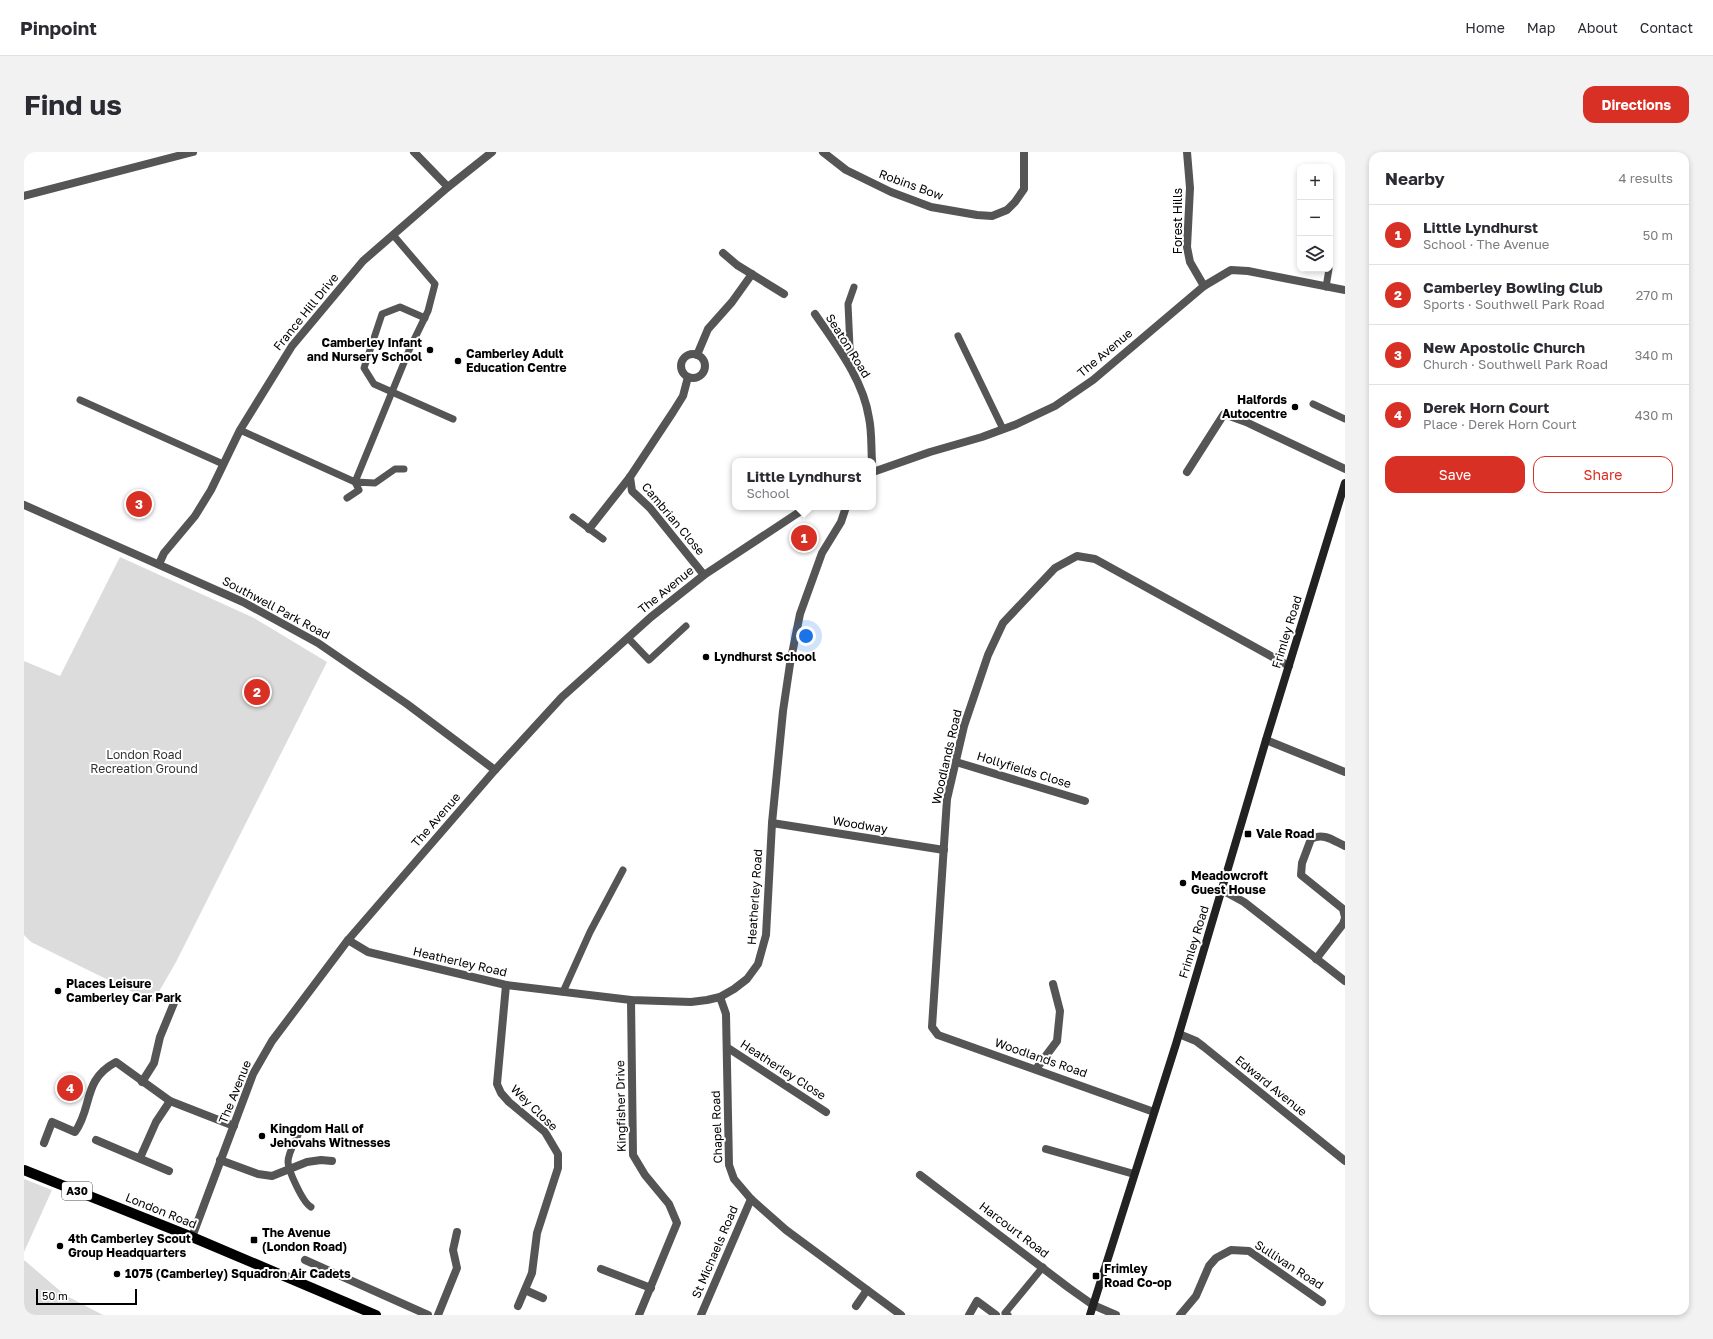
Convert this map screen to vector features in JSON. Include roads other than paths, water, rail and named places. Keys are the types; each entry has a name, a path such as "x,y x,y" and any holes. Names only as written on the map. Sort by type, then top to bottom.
{"main road":[{"name":"Frimley Road","path":"1090,1315 1179,1034 1266,740 1345,484"},
{"name":"London Road","path":"24,1170 192,1237 376,1315"}],"street":[{"path":"24,196 193,152"},
{"path":"414,152 448,187"},
{"name":"France Hill Drive","path":"159,564 164,553 195,516 240,430 292,346 363,261 394,236 448,187 492,152"},
{"name":"Robins Bow","path":"823,152 846,170 868,182 931,207 977,215 992,216 1007,210 1024,189 1024,152"},
{"name":"Forest Hills","path":"1187,152 1190,188 1187,247 1190,262 1204,286"},
{"path":"723,253 752,274 784,294"},
{"name":"The Avenue","path":"876,470 1003,429 1055,406 1093,380 1220,274 1231,270 1248,271 1345,290"},
{"path":"697,355 708,330 732,302 752,274"},
{"name":"Seaton Road","path":"815,314 851,369 859,384 869,417 872,458"},
{"path":"689,355 697,355 704,364 703,373 696,377 688,377 681,369 682,361 689,355"},
{"name":"Cambrian Close","path":"589,529 630,477 680,402 688,377"},
{"path":"1187,472 1224,414 1246,422 1345,469"},
{"name":"Cambrian Close","path":"630,477 632,491 650,508 704,575"},
{"name":"Southwell Park Road","path":"24,505 243,602 337,654 495,770"},
{"name":"The Avenue","path":"192,1237 253,1074 272,1041 348,940 495,770 562,697 628,638 704,575 802,510"},
{"name":"Heatherley Road","path":"348,940 368,952 506,985 631,1000 691,1002 720,997 747,979 758,964 762,953 768,916 772,823 783,711 790,664 800,614 822,553 841,522 845,510"},
{"name":"Woodlands Road","path":"1154,1112 938,1035 932,1027 947,799 964,726 988,655 1003,623 1055,568 1077,556 1095,559 1289,666"},
{"path":"1266,740 1345,772"},
{"name":"Hollyfields Close","path":"956,762 1085,801"},
{"name":"Woodway","path":"772,823 944,850"},
{"path":"1316,959 1343,924 1345,917 1343,909 1301,875 1302,863 1311,839 1317,836 1326,837 1345,846"},
{"path":"1222,890 1244,902 1345,981"},
{"path":"1036,1070 1057,1040 1060,1011 1053,984"},
{"name":"Wey Close","path":"506,985 497,1084 509,1102 545,1132 558,1154 558,1168 537,1233 532,1272 518,1306"},
{"name":"Chapel Road","path":"720,997 726,1014 728,1048 729,1165 734,1179 751,1199 786,1230 901,1315"},
{"name":"Kingfisher Drive","path":"631,1000 633,1155 645,1175 669,1204 677,1223 639,1315"},
{"path":"142,1082 154,1063 160,1037 174,1003"},
{"name":"Edward Avenue","path":"1179,1034 1196,1041 1204,1047 1345,1161"},
{"name":"Heatherley Close","path":"728,1048 826,1112"},
{"path":"44,1143 52,1122 75,1132 82,1122 92,1086 104,1068 116,1062 124,1066 142,1082 170,1101 234,1126"},
{"path":"140,1158 156,1122 170,1101"},
{"path":"96,1140 169,1171"},
{"path":"1046,1149 1134,1174"},
{"path":"220,1160 258,1174 272,1176 308,1162 321,1160 332,1161"},
{"name":"Harcourt Road","path":"920,1175 1093,1306"},
{"name":"St Michaels Road","path":"701,1315 751,1199"},
{"path":"438,1315 457,1268 453,1250 457,1232"},
{"name":"Sullivan Road","path":"1180,1315 1196,1296 1209,1266 1220,1255 1231,1250 1249,1251 1322,1302"},
{"path":"305,1260 428,1315"},
{"path":"602,1269 651,1288"},
{"path":"525,1290 543,1298"},
{"path":"856,1306 868,1290"},
{"path":"969,1315 977,1301 996,1315"},
{"path":"1093,1306 1116,1315"}],"lane":[{"path":"346,498 359,490 356,482 392,393 425,318 435,284 394,236"},
{"path":"1326,287 1329,272"},
{"path":"851,369 848,304 854,287"},
{"path":"425,318 400,307 382,314 364,368 374,384 453,419"},
{"path":"958,336 1003,429"},
{"path":"80,400 223,464"},
{"path":"1313,404 1345,419"},
{"path":"240,430 356,482 375,483 395,469 404,469"},
{"path":"573,517 603,539"},
{"path":"628,638 649,660 686,626"},
{"path":"563,992 590,932 623,870"},
{"path":"298,1135 288,1160 289,1170 305,1202 310,1207"},
{"path":"1008,1315 1005,1313 1042,1267"}],"place":[{"name":"Camberley Infant and Nursery School","path":"430,350"},
{"name":"Camberley Adult Education Centre","path":"458,361"},
{"name":"Halfords Autocentre","path":"1295,407"},
{"name":"New Apostolic Church","path":"139,504"},
{"name":"Little Lyndhurst","path":"804,538"},
{"name":"Lyndhurst School","path":"706,657"},
{"name":"Camberley Bowling Club","path":"257,692"},
{"name":"Vale Road","path":"1248,834"},
{"name":"Meadowcroft Guest House","path":"1183,883"},
{"name":"Places Leisure Camberley Car Park","path":"58,991"},
{"name":"Derek Horn Court","path":"70,1088"},
{"name":"Kingdom Hall of Jehovahs Witnesses","path":"262,1136"},
{"name":"The Avenue (London Road)","path":"254,1240"},
{"name":"4th Camberley Scout Group Headquarters","path":"60,1246"},
{"name":"1075 (Camberley) Squadron Air Cadets","path":"117,1274"},
{"name":"Frimley Road Co-op","path":"1096,1276"}],"park label":[{"name":"London Road Recreation Ground","path":"144,762"}]}
